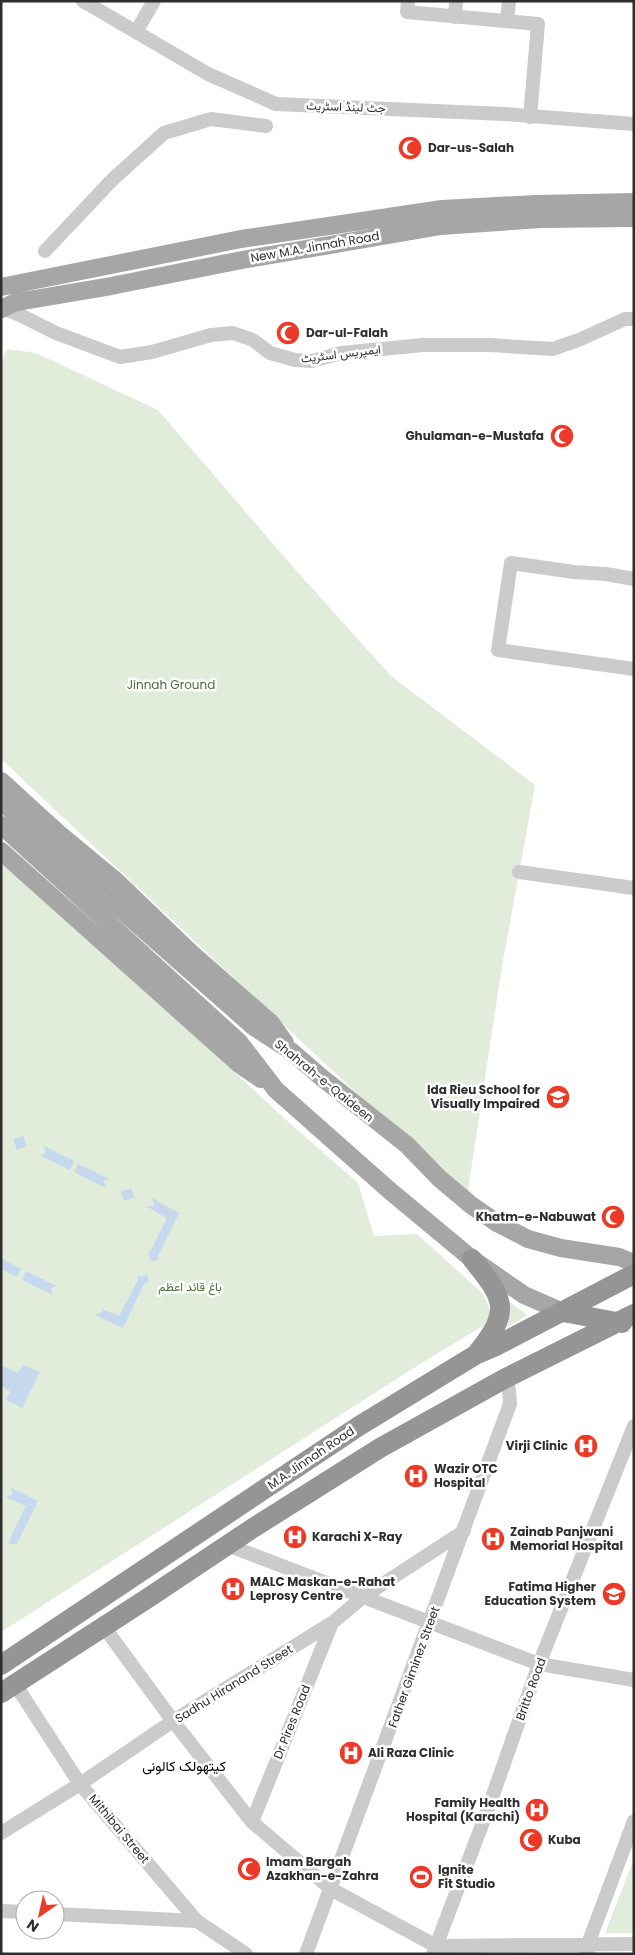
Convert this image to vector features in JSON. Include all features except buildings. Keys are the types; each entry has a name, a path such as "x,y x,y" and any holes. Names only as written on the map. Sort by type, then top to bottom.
{"highway":[{"path":"472,1259 490,1282 499,1298 501,1312 496,1328 477,1354"},
{"name":"M.A. Jinnah Road","path":"1,1665 359,1426 477,1354 563,1312 632,1275"},
{"path":"563,1312 629,1321"},
{"path":"8,1689 227,1545 380,1448 504,1379 629,1321"}],"main road":[{"name":"New M.A. Jinnah Road","path":"1,287 241,239 424,211 536,204 634,202"},
{"name":"New M.A. Jinnah Road","path":"2,309 16,302 111,286 242,260 441,226 541,219 634,218"},
{"path":"1,781 58,833 116,881 190,952 271,1023 292,1051"},
{"name":"Shahrah-e-Qaideen","path":"1,801 254,1027 292,1051 321,1078 407,1145 470,1206 514,1233 544,1244 619,1257 632,1275"},
{"path":"1,825 239,1042 276,1090"},
{"path":"1,851 239,1064 276,1090 389,1190 472,1259 524,1294 563,1312"},
{"path":"239,1042 254,1027"}],"street":[{"name":"جٹ لینڈ اسٹریٹ","path":"83,1 208,74 276,104 634,124"},
{"path":"136,32 154,1"},
{"path":"408,1 407,12 538,24 530,117"},
{"path":"455,17 456,1"},
{"path":"507,21 509,1"},
{"path":"45,251 112,180 164,133 210,120 266,126"},
{"name":"ایمپریس اسٹریٹ","path":"2,309 20,315 56,333 120,357 152,352 211,335 233,333 253,340 270,353 295,360 312,360 341,353 423,345 489,345 553,349 626,319 634,319"},
{"path":"634,579 510,563 498,650 634,669"},
{"path":"519,872 634,888"},
{"name":"Father Giminez Street","path":"306,1954 510,1404 509,1390 504,1379"},
{"name":"Britto Road","path":"434,1950 540,1664 634,1426"},
{"name":"Sadhu Hiranand Street","path":"1,1833 80,1784 173,1721 332,1623 363,1597 464,1531"},
{"path":"227,1545 540,1664 634,1680"},
{"name":"Dr Pires Road","path":"252,1822 332,1623"},
{"path":"104,1627 173,1721 252,1822 331,1889 434,1950 587,1949 634,1944"},
{"name":"Mithibai Street","path":"8,1689 80,1784 197,1921 246,1954"},
{"path":"587,1949 634,1821"},
{"path":"1,1911 15,1912"},
{"path":"65,1914 197,1921"}],"green space":[{"name":"Jinnah Ground","path":"7,349 36,353 158,410 293,567 391,676 535,785 501,972 467,1197 1,759 1,363"},
{"name":"باغ قائد اعظم","path":"1,860 76,926 285,1119 358,1183 374,1236 417,1234 482,1293 487,1302 489,1314 483,1326 420,1364 1,1632"},
{"path":"506,1299 527,1315 507,1328"},
{"path":"634,1859 634,1933 605,1933"}],"water":[{"path":"23,1136 27,1146 17,1150 13,1139"},
{"path":"44,1146 74,1161 70,1170 40,1155 46,1154"},
{"path":"78,1164 110,1179 103,1181 106,1188 74,1172"},
{"path":"131,1188 135,1197 124,1201 121,1191"},
{"path":"152,1198 179,1213 158,1256 159,1259 152,1262 148,1253 167,1218 147,1207 154,1205"},
{"path":"1,1258 21,1269 17,1277 1,1269"},
{"path":"26,1271 57,1286 51,1288 53,1295 22,1280"},
{"path":"147,1275 149,1282 144,1284 123,1328 95,1315 103,1312 102,1309 119,1316 138,1280 137,1277"},
{"path":"1,1365 18,1373 23,1365 40,1372 22,1408 6,1400 10,1391 1,1386"},
{"path":"10,1487 38,1501 16,1545 8,1543 26,1506 6,1497 13,1494"}],"place":[{"name":"Dar-us-Salah","path":"410,148"},
{"name":"Dar-ul-Falah","path":"288,333"},
{"name":"Ghulaman-e-Mustafa","path":"562,436"},
{"name":"Ida Rieu School for Visually Impaired","path":"558,1097"},
{"name":"Khatm-e-Nabuwat","path":"613,1217"},
{"name":"Virji Clinic","path":"586,1446"},
{"name":"Wazir OTC Hospital","path":"416,1476"},
{"name":"Karachi X-Ray","path":"295,1537"},
{"name":"Zainab Panjwani Memorial Hospital","path":"493,1539"},
{"name":"MALC Maskan-e-Rahat Leprosy Centre","path":"233,1589"},
{"name":"Fatima Higher Education System","path":"614,1594"},
{"name":"Ali Raza Clinic","path":"351,1753"},
{"name":"Family Health Hospital (Karachi)","path":"537,1810"},
{"name":"Kuba","path":"531,1840"},
{"name":"Imam Bargah Azakhan-e-Zahra","path":"249,1869"},
{"name":"Ignite Fit Studio","path":"421,1877"}],"district":[{"name":"کیتھولک کالونی","path":"184,1766"}]}
